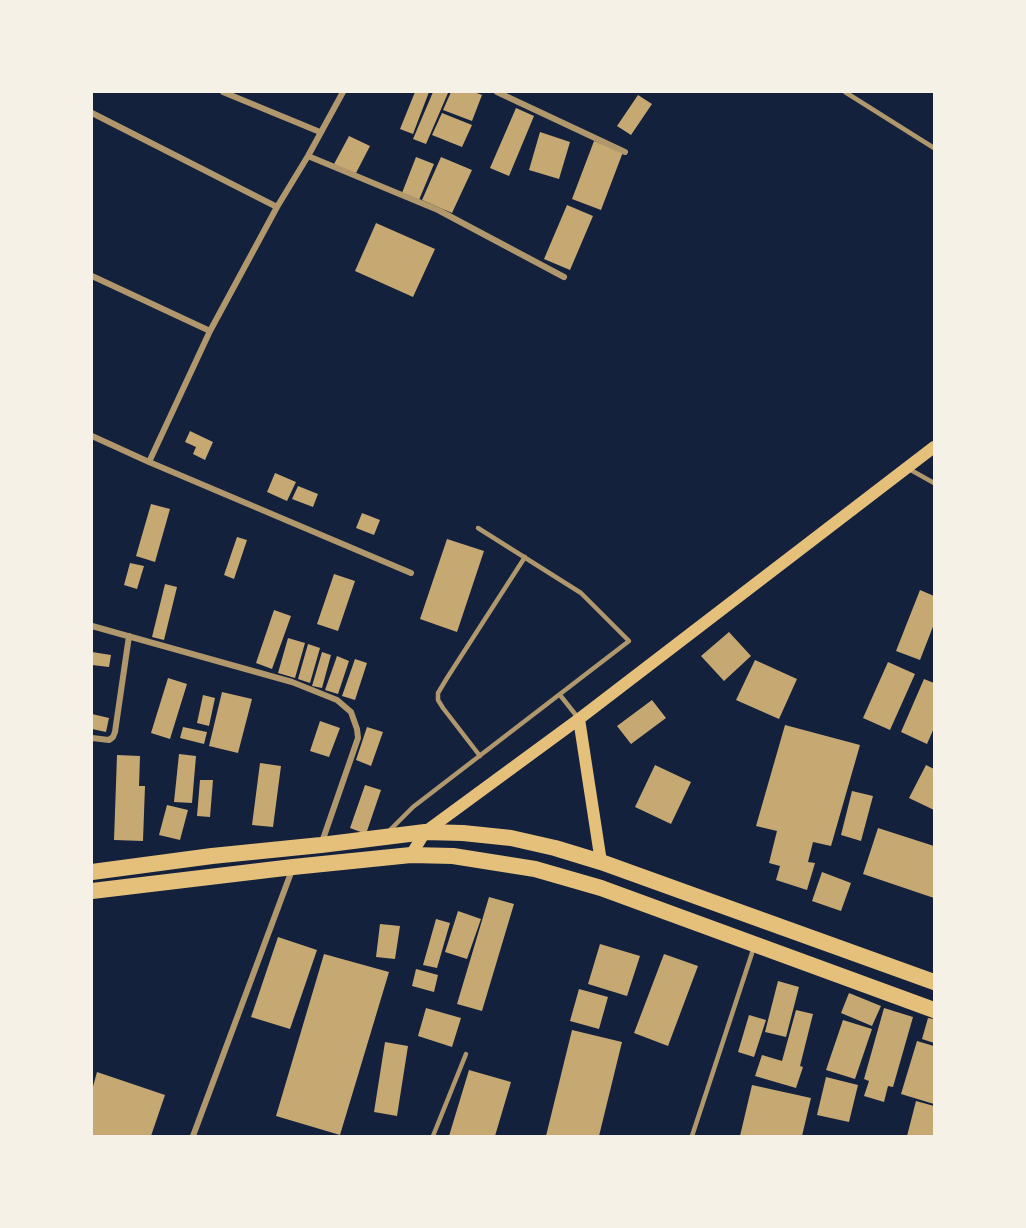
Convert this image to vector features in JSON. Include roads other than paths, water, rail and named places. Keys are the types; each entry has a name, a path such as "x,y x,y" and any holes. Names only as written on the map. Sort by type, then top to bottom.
{"highway":[{"path":"92,872 425,832 511,838 601,862 934,982"},
{"path":"92,891 411,855 453,856 536,869 601,888 934,1010"},
{"path":"601,862 601,888"}],"main road":[{"path":"411,855 425,832 579,719 934,447"},
{"path":"579,719 601,862"}],"street":[{"path":"223,92 320,132"},
{"path":"149,462 210,331 343,92"},
{"path":"497,92 625,152"},
{"path":"92,113 277,207"},
{"path":"308,156 438,210 564,277"},
{"path":"92,276 210,331"},
{"path":"92,436 411,573"},
{"path":"92,626 292,682 337,700 351,712 358,738 321,845"},
{"path":"92,738 109,740 115,732 129,636"},
{"path":"193,1137 293,867"}],"lane":[{"path":"845,92 934,148"},
{"path":"907,468 934,483"},
{"path":"382,837 413,807 629,641 581,592 478,528"},
{"path":"480,756 443,708 438,700 438,693 525,557"},
{"path":"560,695 579,719"},
{"path":"692,1137 755,944"},
{"path":"432,1137 466,1054"}]}
